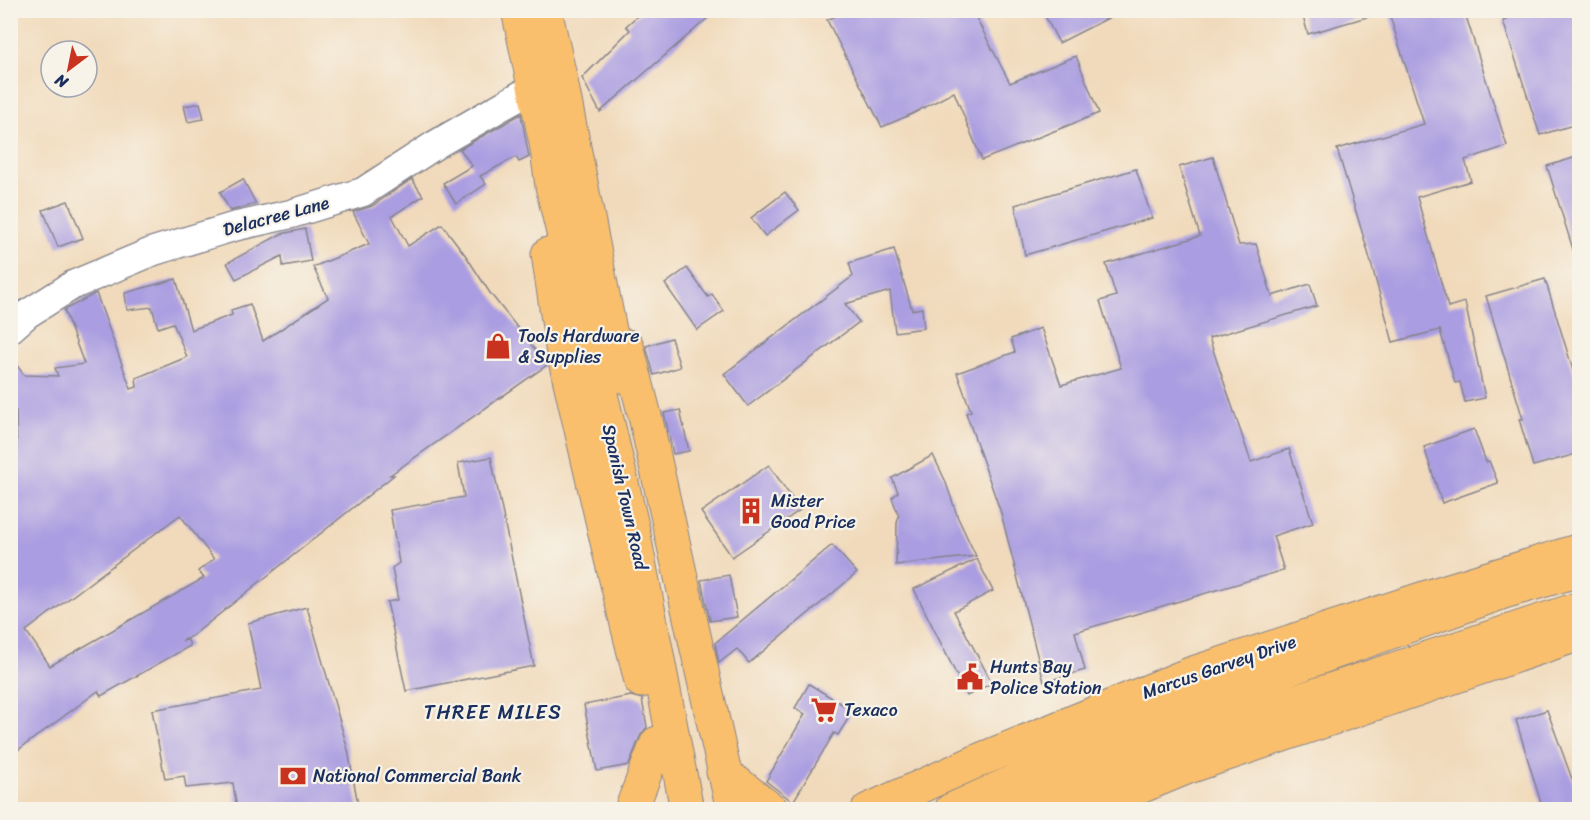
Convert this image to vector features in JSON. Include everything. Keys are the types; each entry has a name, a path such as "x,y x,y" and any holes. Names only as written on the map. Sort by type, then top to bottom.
{"main road":[{"name":"Spanish Town Road","path":"518,10 546,143 552,186 641,529 710,810"},
{"name":"Spanish Town Road","path":"545,10 590,230 687,810"},
{"name":"Spanish Town Road","path":"552,186 546,240 562,347 610,555 657,743 667,810"},
{"name":"Spanish Town Road","path":"590,230 612,291 645,416 733,810"},
{"name":"Marcus Garvey Drive","path":"868,810 982,759 1190,674 1580,550"},
{"name":"Marcus Garvey Drive","path":"951,810 1118,748 1342,649 1504,591 1580,570"},
{"name":"Marcus Garvey Drive","path":"1015,810 1118,748 1218,727 1580,608"},
{"path":"1084,810 1186,768 1580,634"},
{"path":"631,810 657,743"},
{"path":"723,772 772,810"}],"street":[{"name":"Delacree Lane","path":"10,329 27,314 73,285 154,251 363,192 435,145 535,87"}],"building":[{"path":"644,10 717,10 600,112 582,78 630,30 626,26"},
{"path":"848,10 972,10 1010,83 1076,56 1099,113 982,160 954,92 882,127 827,20"},
{"path":"1042,10 1124,10 1059,43"},
{"path":"1301,10 1373,10 1374,15 1308,34"},
{"path":"1388,10 1464,10 1507,146 1465,160 1471,181 1417,197 1448,307 1465,302 1485,398 1465,402 1460,382 1455,383 1440,330 1393,342 1337,149 1424,124"},
{"path":"1503,10 1580,10 1580,123 1540,135 1503,21 1507,20"},
{"path":"200,103 204,119 188,122 184,106"},
{"path":"521,114 529,157 519,162 516,157 480,176 486,184 456,204 443,183 472,166 460,149"},
{"path":"1580,156 1580,259 1576,259 1547,166"},
{"path":"1213,157 1239,245 1256,244 1272,296 1310,284 1317,306 1209,338 1251,462 1289,449 1313,523 1273,536 1284,570 1075,632 1085,670 1044,682 1001,513 966,413 971,411 957,373 1015,352 1011,339 1041,328 1061,385 1121,368 1100,301 1116,296 1106,264 1200,236 1179,167"},
{"path":"1136,169 1152,218 1025,255 1015,205"},
{"path":"243,179 256,204 230,211 220,192"},
{"path":"412,179 423,196 392,216 408,246 442,224 490,293 547,365 390,475 394,475 192,636 182,641 188,640 190,646 101,696 98,691 10,756 10,458 17,457 16,411 10,413 10,356 24,375 58,376 55,368 84,364 64,310 96,293 131,389 137,387 136,378 187,357 173,323 158,328 152,307 127,310 125,293 176,279 191,330 232,315 231,310 250,304 263,341 328,298 313,267 369,244 353,212 372,206","holes":["180,515 214,559 198,571 204,578 50,666 26,631"]},
{"path":"785,192 799,210 765,236 751,218"},
{"path":"68,201 83,238 58,247 43,210"},
{"path":"305,229 311,261 283,266 282,256 236,279 227,263 281,234"},
{"path":"894,249 912,310 922,308 924,328 895,332 890,291 845,304 859,322 748,406 724,374 853,276 849,263"},
{"path":"687,268 708,297 712,294 724,311 697,330 665,284"},
{"path":"1545,279 1580,393 1580,453 1533,466 1519,419 1523,419 1486,296"},
{"path":"671,338 680,367 654,375 646,346"},
{"path":"680,410 689,451 673,454 664,413"},
{"path":"1474,429 1486,462 1489,461 1498,483 1442,503 1424,447"},
{"path":"933,455 976,556 896,565 899,516 892,498 898,492 892,478"},
{"path":"491,457 534,666 406,691 387,602 398,600 392,568 399,563 390,510 464,497 458,463"},
{"name":"Mister Good Price","path":"769,465 800,510 732,557 701,512"},
{"path":"832,545 857,573 749,663 737,649 719,663 715,643"},
{"path":"977,559 993,591 954,611 992,683 967,696 914,589"},
{"path":"729,575 737,617 710,621 701,580"},
{"path":"307,607 348,750 359,810 237,810 233,783 186,788 184,776 165,779 152,710 261,690 248,623"},
{"path":"809,684 853,711 838,735 834,733 793,802 766,781 805,714 795,708"},
{"path":"631,696 642,699 647,727 640,736 629,765 597,771 584,705"},
{"path":"1547,710 1580,801 1580,810 1543,810 1516,720"}],"place":[{"name":"Tools Hardware & Supplies","path":"498,346"},
{"name":"Mister Good Price","path":"751,511"},
{"name":"Hunts Bay Police Station","path":"970,677"},
{"name":"Texaco","path":"824,710"},
{"name":"National Commercial Bank","path":"293,776"}],"district":[{"name":"THREE MILES","path":"493,712"}]}
